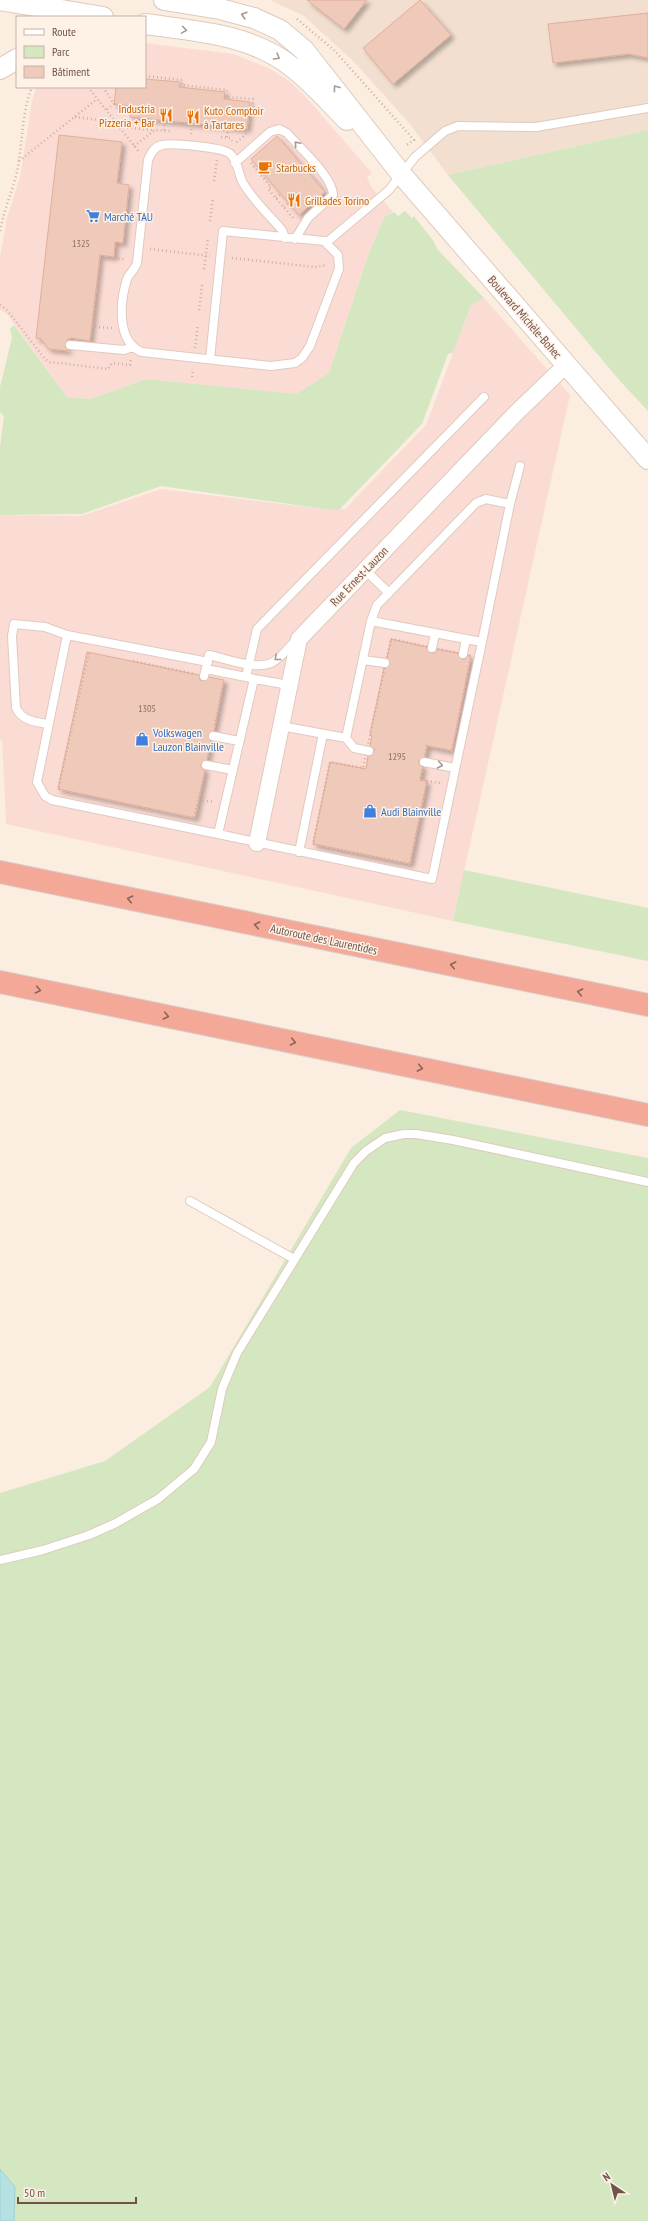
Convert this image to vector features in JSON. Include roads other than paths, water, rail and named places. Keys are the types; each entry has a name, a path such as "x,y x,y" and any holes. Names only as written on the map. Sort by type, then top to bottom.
{"highway":[{"name":"Autoroute des Laurentides","path":"0,872 648,1005"},
{"path":"0,982 648,1115"}],"street":[{"path":"0,0 97,16"},
{"name":"Boulevard Michèle-Bohec","path":"164,0 242,14 268,24 288,36 315,62 402,175 648,459"},
{"name":"Boulevard Michèle-Bohec","path":"146,24 225,37 254,45 275,55 310,82 402,175"},
{"path":"0,69 16,61"},
{"name":"Rue Ernest-Lauzon","path":"257,843 297,644 305,631 366,570 516,413 566,365"}],"lane":[{"path":"210,359 223,231 327,242 389,190 415,157 445,131 458,126 536,128 648,108"},
{"path":"235,163 270,132 278,129 287,133 326,177 332,187 333,195 308,218 295,239"},
{"path":"285,238 282,230 243,183 231,155 225,151 172,145 161,146 152,151 149,156 137,263 135,268 127,277 122,314 124,334 132,347 142,352 280,367 295,363 302,358 310,346 339,269 339,258 327,242"},
{"path":"70,345 124,350 132,347"},
{"path":"218,834 240,741 250,678 249,664 257,629 484,397"},
{"path":"67,635 37,776 37,782 45,796 52,800 432,879 510,504 520,466"},
{"path":"346,738 374,610 476,503 486,499 510,504"},
{"path":"366,570 389,593"},
{"path":"371,621 482,642"},
{"path":"48,724 29,720 18,713 16,708 12,636 14,624 45,627 67,635 207,666 250,678 289,685"},
{"path":"207,666 249,664 265,665 272,662 305,631"},
{"path":"432,648 435,633"},
{"path":"463,654 466,639"},
{"path":"363,660 386,663"},
{"path":"281,726 346,738 354,748 369,751"},
{"path":"299,852 323,734"},
{"path":"212,736 240,741"},
{"path":"424,762 455,768"},
{"path":"206,765 233,770"},
{"path":"0,1560 43,1550 89,1536 116,1523 158,1499 194,1469 211,1442 228,1371 237,1353 354,1163 376,1142 394,1135 416,1134 453,1140 648,1182"},
{"path":"190,1201 294,1259"}],"water":[{"path":"0,2169 15,2187 14,2221 0,2221"}],"place":[{"name":"Industria Pizzeria + Bar","path":"166,115"},
{"name":"Kuto Comptoir à Tartares","path":"193,117"},
{"name":"Starbucks","path":"265,167"},
{"name":"Grillades Torino","path":"294,200"},
{"name":"Marché TAU","path":"93,216"},
{"name":"Volkswagen Lauzon Blainville","path":"142,739"},
{"name":"Audi Blainville","path":"370,811"}]}
